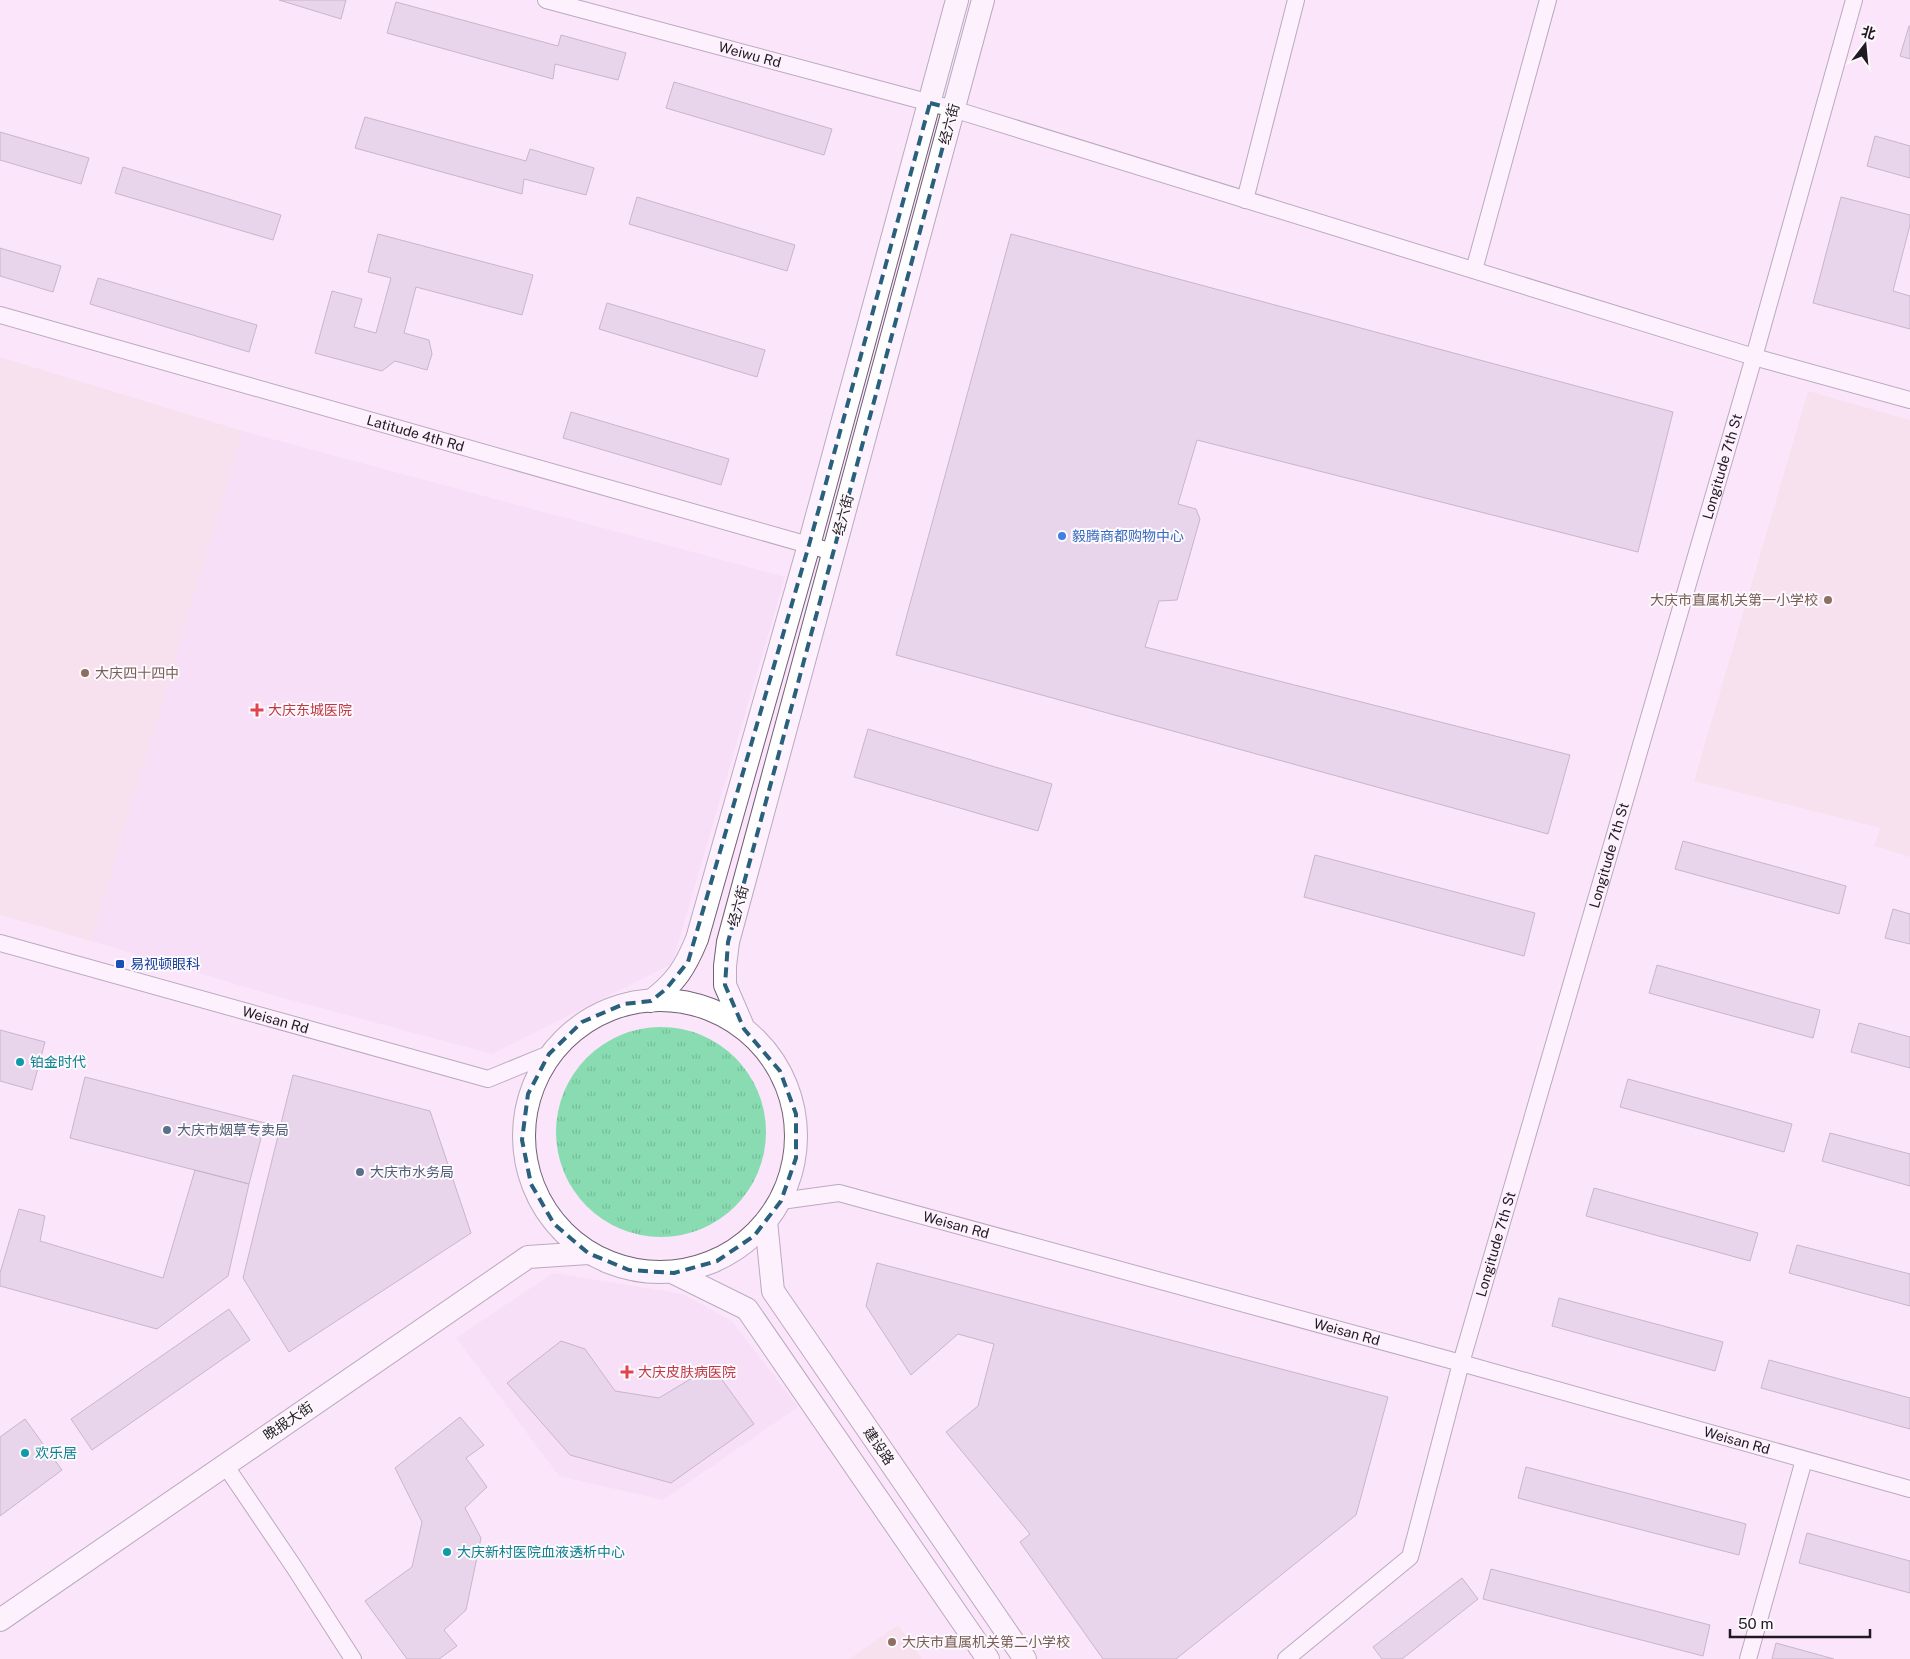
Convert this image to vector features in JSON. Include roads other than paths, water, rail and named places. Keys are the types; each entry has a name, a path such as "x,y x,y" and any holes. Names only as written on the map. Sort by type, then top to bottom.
{"main road":[{"name":"经六街","path":"651,1001 677,978 688,962 696,939 809,545 957,0"},
{"name":"经六街","path":"744,1029 726,985 725,966 728,942 983,0"},
{"path":"669,1000 714,1010 744,1029 752,1035 780,1070 796,1114 796,1158 781,1201 754,1236 717,1261 674,1273 629,1270 588,1253 554,1224 531,1184 522,1140 528,1094 549,1054 582,1022 624,1004 669,1000"},
{"name":"建设路","path":"766,1221 773,1291 1025,1659"},
{"name":"晚报大街","path":"0,1620 528,1257 588,1253"},
{"path":"674,1273 747,1309 988,1659"}],"street":[{"name":"Weiwu Rd","path":"546,0 953,109 1754,357 1910,400"},
{"path":"1245,200 1296,0"},
{"path":"1474,270 1548,0"},
{"name":"Longitude 7th St","path":"1286,1659 1410,1557 1461,1363 1754,357 1854,0"},
{"name":"Latitude 4th Rd","path":"0,315 833,552"},
{"name":"Weisan Rd","path":"0,943 488,1079 549,1054"},
{"name":"Weisan Rd","path":"781,1201 839,1193 1461,1363 1910,1489"},
{"path":"1748,1659 1804,1460"},
{"path":"226,1464 353,1659"}],"place":[{"name":"毅腾商都购物中心","path":"1062,536"},
{"name":"大庆市直属机关第一小学校","path":"1828,600"},
{"name":"大庆四十四中","path":"85,673"},
{"name":"大庆东城医院","path":"257,710"},
{"name":"易视顿眼科","path":"120,964"},
{"name":"铂金时代","path":"20,1062"},
{"name":"大庆市烟草专卖局","path":"167,1130"},
{"name":"大庆市水务局","path":"360,1172"},
{"name":"大庆皮肤病医院","path":"627,1372"},
{"name":"欢乐居","path":"25,1453"},
{"name":"大庆新村医院血液透析中心","path":"447,1552"},
{"name":"大庆市直属机关第二小学校","path":"892,1642"}]}
